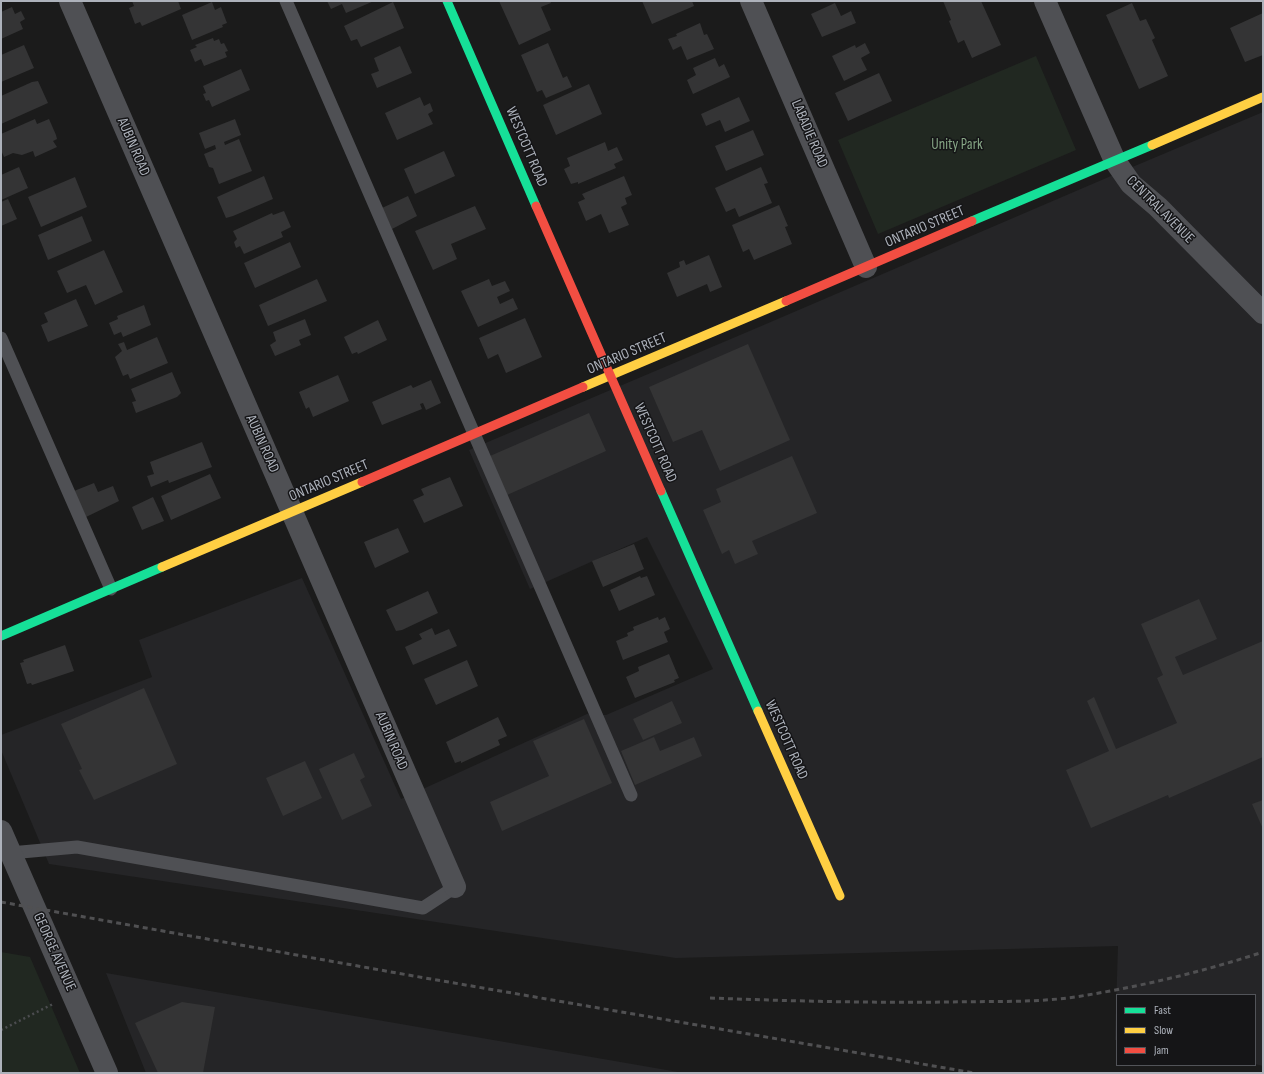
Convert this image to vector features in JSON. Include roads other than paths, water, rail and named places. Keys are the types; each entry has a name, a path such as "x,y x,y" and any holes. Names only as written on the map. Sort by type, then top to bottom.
{"street":[{"name":"AUBIN ROAD","path":"70,1 455,887"},
{"name":"WESTCOTT ROAD","path":"447,1 610,376 840,896"},
{"name":"LABADIE ROAD","path":"751,1 866,267"},
{"name":"CENTRAL AVENUE","path":"1045,1 1115,161 1131,184 1158,206 1263,313"},
{"name":"ONTARIO STREET","path":"1,636 1263,97"},
{"name":"GEORGE AVENUE","path":"1,831 107,1073"}],"lane":[{"path":"286,1 631,795"},
{"path":"1,338 111,589"},
{"path":"10,853 77,847 423,908 455,887"}],"railway":[{"path":"1,902 408,975 974,1073"},
{"path":"710,998 889,1002 1059,999 1147,984 1217,966 1263,952"}],"park label":[{"name":"Unity Park","path":"957,145"}]}
